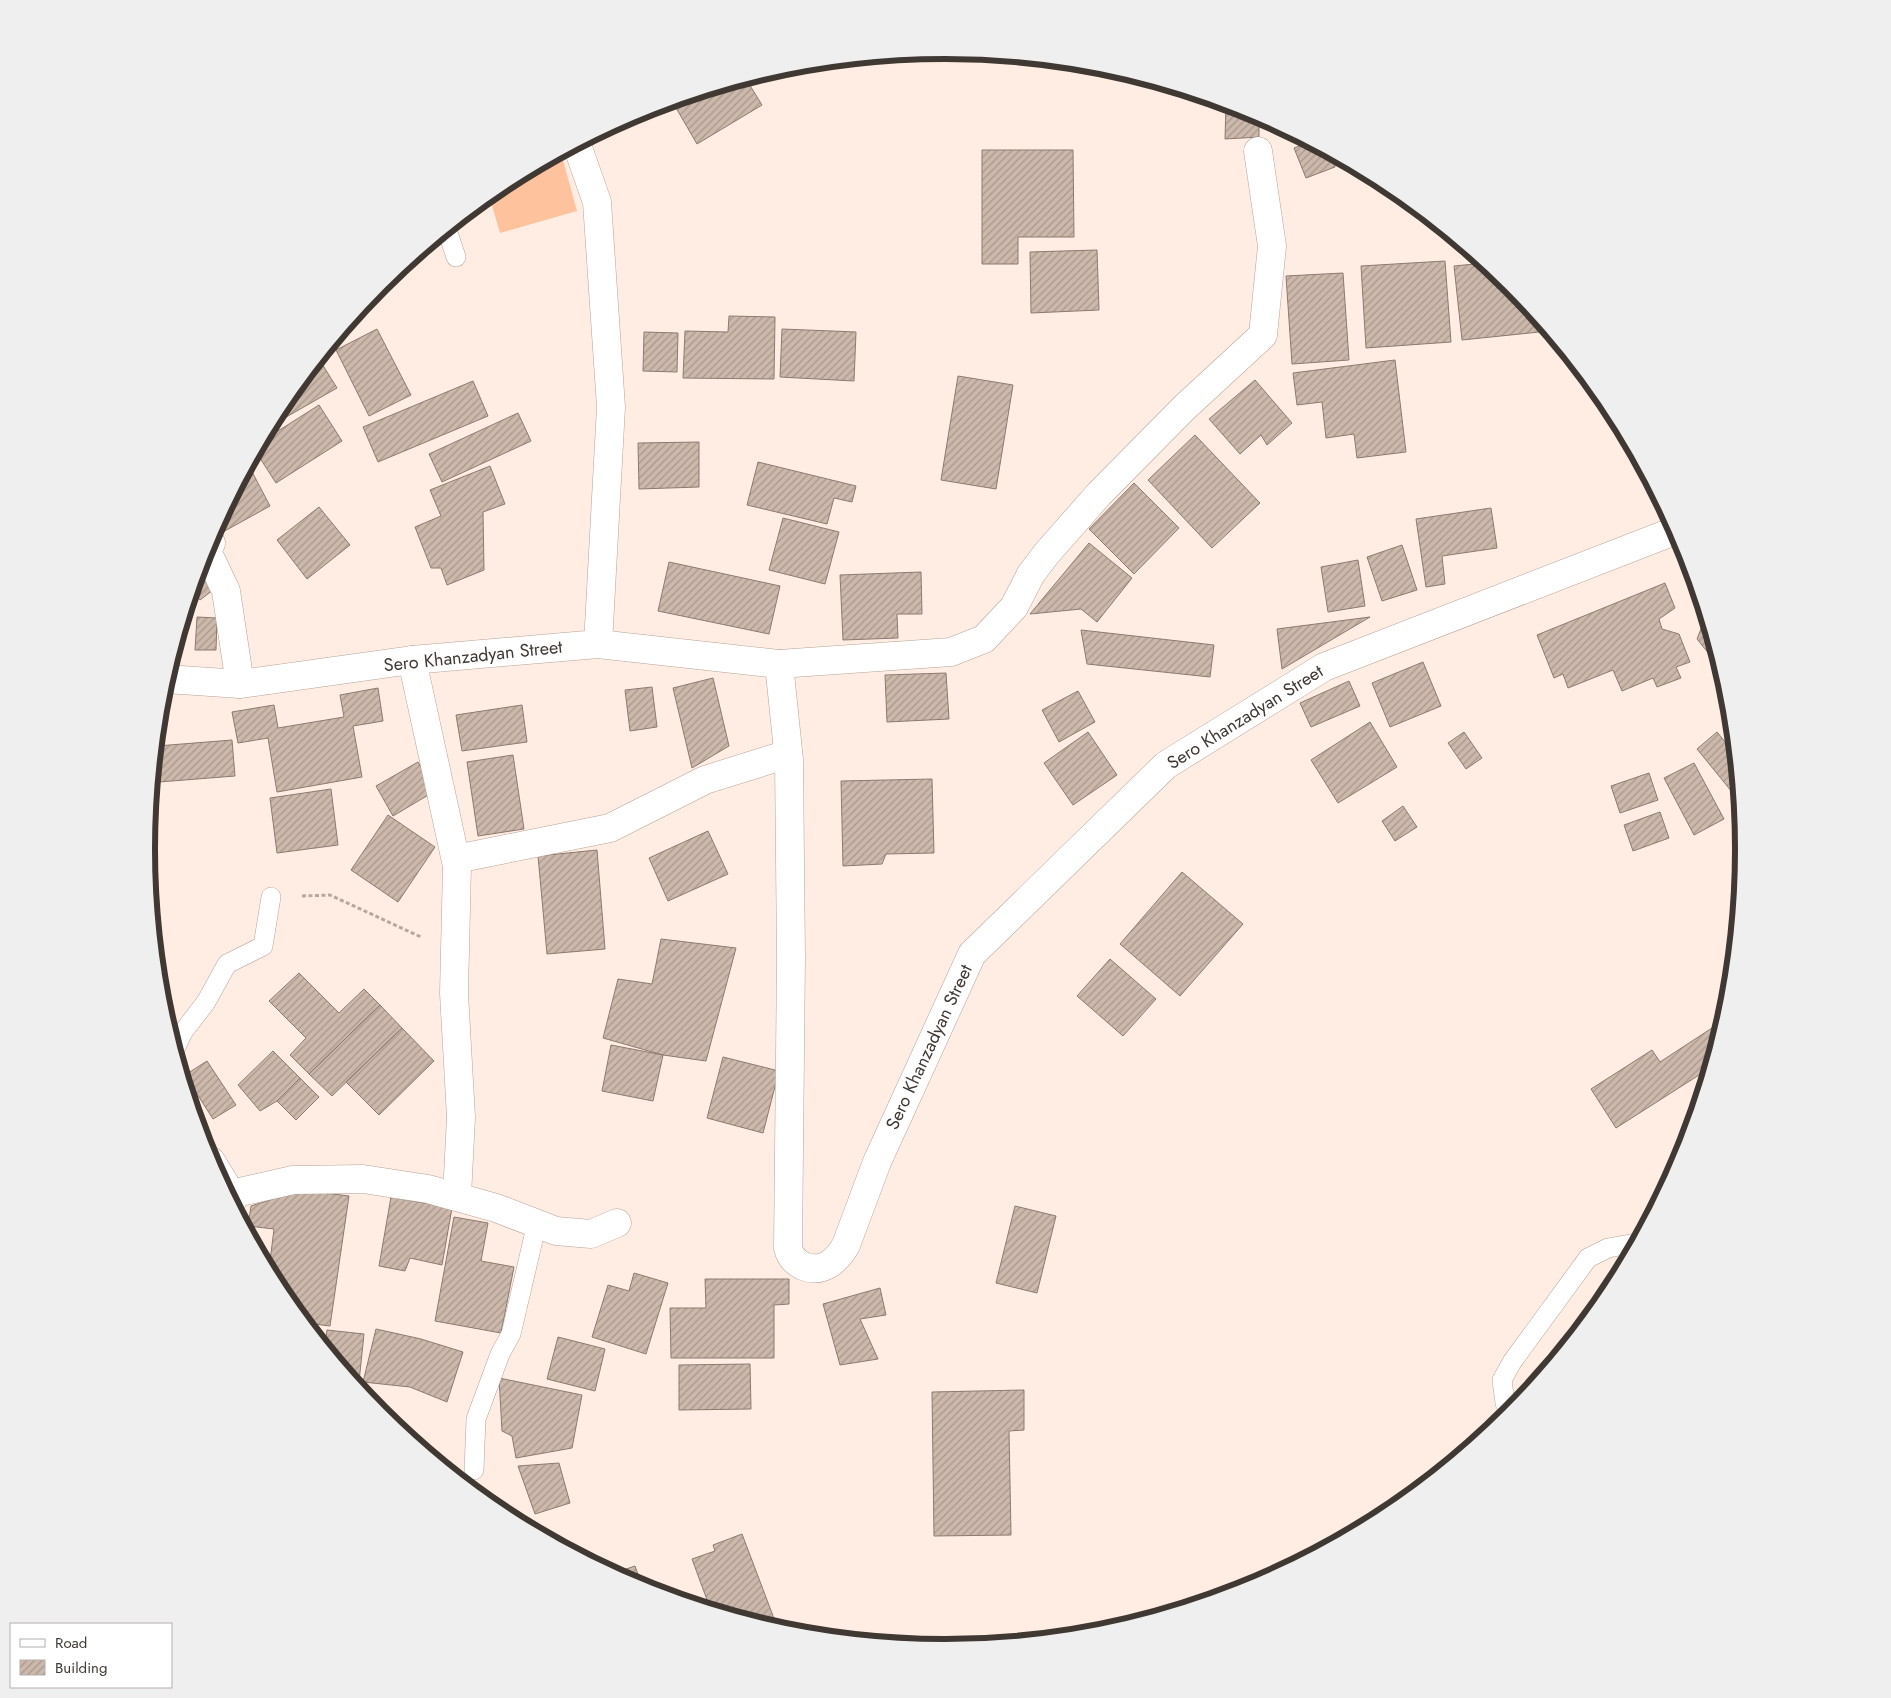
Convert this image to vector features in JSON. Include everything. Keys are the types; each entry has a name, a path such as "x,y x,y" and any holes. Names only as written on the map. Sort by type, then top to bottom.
{"street":[{"path":"578,150 597,202 611,406 598,644"},
{"name":"Sero Khanzadyan Street","path":"174,679 240,684 412,660 598,644 779,664 952,652 984,639 1014,607 1031,574 1046,553 1099,494 1185,408 1263,335 1272,246 1258,151"},
{"name":"Sero Khanzadyan Street","path":"779,664 788,754 792,958 788,1248 793,1258 800,1264 815,1268 824,1267 832,1262 840,1255 846,1245 876,1162 972,954 1166,765 1324,667 1670,533"},
{"path":"212,556 226,591 240,684"},
{"path":"412,660 457,866 454,993 461,1117 457,1196"},
{"path":"456,859 610,828 705,780 788,754"},
{"path":"236,1196 292,1180 363,1179 428,1188 496,1208 556,1231 591,1234 617,1223"}],"lane":[{"path":"449,235 456,257"},
{"path":"179,1041 206,1002 227,964 263,946 271,897"},
{"path":"474,1470 476,1419 500,1354 511,1334 537,1223"},
{"path":"1506,1406 1504,1403 1502,1380 1512,1362 1588,1258 1608,1248 1629,1245"}],"path":[{"path":"271,897 330,895 455,953"}],"shaded area":[{"path":"562,158 577,211 500,233 491,203"}],"building":[{"path":"749,84 762,105 697,144 675,107"},
{"path":"1226,111 1259,124 1259,137 1225,139"},
{"path":"1303,144 1335,161 1335,167 1306,178 1294,148"},
{"path":"982,150 1073,150 1074,237 1018,237 1018,264 982,264"},
{"path":"1097,250 1099,310 1031,313 1030,252"},
{"path":"1445,261 1451,342 1366,348 1361,266"},
{"path":"1476,264 1543,332 1462,340 1454,266"},
{"path":"1343,273 1349,360 1292,364 1286,276"},
{"path":"729,316 775,317 774,379 683,378 685,331 728,332"},
{"path":"377,329 411,395 369,416 336,350"},
{"path":"782,329 856,332 854,381 780,377"},
{"path":"644,332 678,333 677,372 643,371"},
{"path":"1395,360 1406,452 1357,458 1354,434 1326,438 1322,402 1297,405 1293,373"},
{"path":"322,364 337,388 282,419"},
{"path":"958,376 1013,385 996,489 941,480"},
{"path":"1255,380 1292,423 1267,445 1261,435 1240,454 1209,419"},
{"path":"473,381 488,416 378,462 363,427"},
{"path":"319,405 342,441 276,483 259,457 276,429 278,431"},
{"path":"518,413 531,441 442,482 429,454"},
{"path":"1195,435 1260,503 1212,548 1148,480"},
{"path":"699,442 699,487 639,489 638,443"},
{"path":"758,462 856,486 852,502 834,498 827,524 747,505"},
{"path":"490,466 505,504 483,512 484,570 447,585 441,568 431,568 415,527 441,516 430,490"},
{"path":"252,471 270,506 222,533"},
{"path":"1134,483 1179,528 1134,574 1089,529"},
{"path":"319,507 350,545 307,579 277,540"},
{"path":"1491,508 1497,548 1442,556 1445,584 1426,587 1416,519"},
{"path":"783,518 839,532 825,584 769,570"},
{"path":"1089,543 1132,578 1097,622 1081,609 1030,614"},
{"path":"1402,545 1417,590 1382,601 1367,557"},
{"path":"1358,560 1365,606 1328,612 1321,567"},
{"path":"669,562 780,586 769,634 658,611"},
{"path":"921,572 922,614 897,614 898,638 843,640 840,575"},
{"path":"204,577 213,590 200,600 197,596"},
{"path":"1665,583 1675,608 1659,619 1662,629 1679,634 1690,662 1676,667 1681,678 1657,687 1653,678 1622,691 1613,670 1568,688 1563,674 1554,678 1537,635"},
{"path":"197,617 217,618 216,650 195,650"},
{"path":"1370,617 1282,669 1277,629"},
{"path":"1703,624 1712,658 1697,639"},
{"path":"1081,630 1214,645 1210,677 1087,664"},
{"path":"1423,662 1441,706 1390,727 1372,683"},
{"path":"946,673 949,719 887,722 885,675"},
{"path":"713,678 729,746 692,768 673,688"},
{"path":"1349,681 1360,706 1311,727 1300,703"},
{"path":"652,687 657,727 630,731 625,690"},
{"path":"378,688 383,721 353,726 362,777 277,792 268,738 238,743 232,712 274,705 278,728 344,717 340,695"},
{"path":"1078,691 1095,722 1059,742 1042,710"},
{"path":"522,705 527,742 462,751 456,715"},
{"path":"1370,722 1397,767 1338,803 1311,760"},
{"path":"1088,732 1117,775 1073,805 1044,763"},
{"path":"1464,732 1482,758 1466,769 1448,743"},
{"path":"1717,732 1729,747 1733,791 1732,792 1697,749"},
{"path":"232,740 235,776 159,782 162,746"},
{"path":"513,755 524,829 478,836 467,762"},
{"path":"418,762 435,791 393,816 376,786"},
{"path":"1694,763 1724,819 1694,835 1664,778"},
{"path":"1649,773 1658,800 1620,813 1611,786"},
{"path":"932,779 934,853 886,854 882,864 843,866 841,781"},
{"path":"331,789 338,845 277,853 270,798"},
{"path":"1403,806 1417,827 1395,841 1382,821"},
{"path":"1660,812 1669,838 1633,851 1624,825"},
{"path":"388,815 435,847 398,902 351,870"},
{"path":"708,831 728,874 668,901 649,858"},
{"path":"597,850 605,949 547,954 538,856"},
{"path":"1182,872 1243,924 1180,996 1120,944"},
{"path":"661,939 736,948 706,1061 663,1055 603,1038 618,979 652,984"},
{"path":"1110,959 1156,999 1123,1036 1077,996"},
{"path":"299,973 339,1013 364,989 380,1005 309,1074 290,1055 306,1038 269,1001"},
{"path":"380,1005 402,1028 332,1096 309,1074"},
{"path":"1715,1026 1703,1072 1616,1128 1591,1089 1652,1050 1660,1062"},
{"path":"402,1028 434,1061 379,1115 346,1082"},
{"path":"611,1045 663,1055 653,1101 602,1091"},
{"path":"273,1051 300,1078 277,1101 260,1111 238,1085"},
{"path":"723,1057 779,1071 763,1133 707,1118"},
{"path":"207,1061 236,1105 213,1119 192,1085 188,1073"},
{"path":"300,1078 319,1097 296,1120 277,1101"},
{"path":"301,1190 349,1196 330,1326 315,1324 288,1288 270,1259 274,1229 252,1226 249,1221 251,1206"},
{"path":"391,1197 452,1208 442,1265 410,1258 405,1271 379,1266"},
{"path":"1015,1206 1056,1216 1037,1293 996,1283"},
{"path":"454,1217 488,1223 481,1261 514,1267 501,1333 435,1321"},
{"path":"634,1273 668,1283 646,1354 592,1337 608,1285 629,1291"},
{"path":"705,1279 789,1279 789,1304 774,1305 774,1358 671,1358 670,1308 706,1308"},
{"path":"880,1288 886,1315 860,1319 878,1359 840,1365 823,1304"},
{"path":"376,1329 421,1339 463,1352 447,1402 410,1387 363,1382"},
{"path":"327,1330 364,1334 359,1379 351,1370 326,1339"},
{"path":"558,1337 605,1349 595,1391 547,1379"},
{"path":"750,1364 751,1409 679,1410 679,1365"},
{"path":"499,1378 582,1395 572,1448 516,1458 512,1436 502,1431"},
{"path":"1024,1390 1024,1430 1009,1431 1011,1535 934,1536 932,1392"},
{"path":"559,1463 570,1503 535,1514 518,1466"},
{"path":"742,1534 775,1620 708,1602 692,1559 715,1551 713,1545"},
{"path":"635,1566 639,1577 623,1570"}]}
